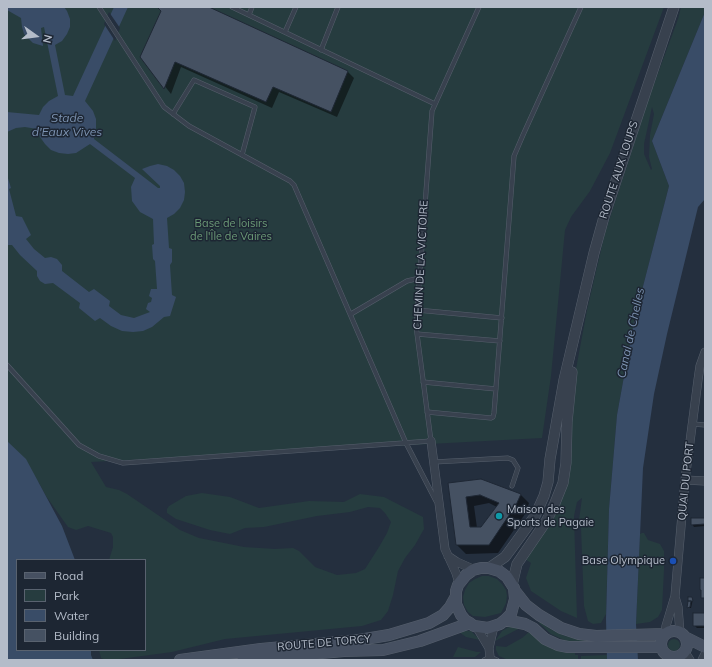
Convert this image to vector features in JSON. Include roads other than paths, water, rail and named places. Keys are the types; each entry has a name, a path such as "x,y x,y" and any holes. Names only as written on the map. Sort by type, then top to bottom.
{"main road":[{"path":"514,588 514,607 505,620 494,626 483,628 473,625 465,620 458,610 456,591 459,583 466,575 475,570 489,568 503,574 514,588 526,605 554,624 571,632 596,636 665,634 672,631 705,648"},
{"name":"ROUTE DE TORCY","path":"180,660 261,649 359,640 389,635 429,623 443,615 456,598"},
{"path":"505,620 531,626 545,639 558,645 581,648 661,647"},
{"name":"ROUTE DE TORCY","path":"243,660 344,651 383,650 420,641 473,625"},
{"path":"665,634 661,640 661,647 665,654 674,658 679,656 687,656 705,648"},
{"path":"682,635 686,644 687,656"}],"street":[{"name":"ROUTE AUX LOUPS","path":"575,336 604,217 674,7"},
{"path":"489,568 505,556 514,545 535,516 544,496 548,482 550,458 564,380 575,336"},
{"path":"514,588 517,564 547,520 563,483 566,463 567,422 575,336"},
{"name":"QUAI DU PORT","path":"665,634 675,596 685,480 692,424 705,352"},
{"name":"CHEMIN DE LA VICTOIRE","path":"431,441 438,506 445,549 459,583"},
{"path":"685,480 705,480"},
{"path":"448,556 475,570"},
{"name":"QUAI DU PORT","path":"675,596 682,635"},
{"path":"473,625 489,648"},
{"path":"490,659 489,648 494,626"},
{"path":"702,660 705,654"}],"lane":[{"path":"99,7 164,107 189,126 290,181 294,185 406,443 438,506"},
{"path":"232,7 435,104"},
{"path":"249,15 252,7"},
{"path":"284,32 296,7"},
{"path":"321,50 338,7"},
{"name":"CHEMIN DE LA VICTOIRE","path":"431,441 416,326 432,111 480,7"},
{"path":"427,412 493,417 514,156 581,7"},
{"path":"173,114 194,80 255,107 242,155"},
{"path":"351,314 407,281 420,278"},
{"path":"417,310 502,318"},
{"path":"417,334 500,341"},
{"path":"7,365 79,445 98,456 123,463 431,441"},
{"path":"423,382 496,389"},
{"path":"692,424 705,425"},
{"path":"433,462 508,458 513,460 518,468 512,486"}],"water":[{"name":"Stade d'Eaux Vives","path":"7,7 64,7 67,11 70,19 70,27 62,41 55,45 65,95 73,96 114,7 128,7 85,101 93,111 96,119 94,139 158,188 160,188 160,186 142,169 158,164 167,166 174,170 184,183 185,192 184,200 180,208 167,218 169,248 172,249 172,262 170,265 172,295 176,297 170,316 164,317 152,327 143,331 122,331 111,326 100,318 95,321 79,308 80,303 53,283 45,284 40,281 37,276 37,271 12,245 7,245 7,175 16,216 22,217 31,235 26,239 34,249 45,258 51,257 57,259 62,265 62,271 89,292 94,289 110,301 109,306 121,315 134,318 150,312 146,309 152,298 149,296 151,289 157,289 152,245 154,244 153,219 140,212 132,201 131,187 135,178 90,144 76,153 59,153 51,150 45,144 37,129 25,127 16,128 7,132 7,112 39,115 43,107 49,101 58,96 44,27 41,28 43,46 33,43 24,34 21,18 7,10"},
{"path":"705,12 705,199 698,207 667,334 654,394 643,468 636,624 638,660 607,660 606,619 609,509 617,415 634,321 669,186 652,141"},
{"path":"7,441 26,459 62,526 75,559 16,559 16,651 91,651 93,660 7,660"}],"place":[{"name":"Maison des Sports de Pagaie","path":"499,516"},
{"name":"Base Olympique","path":"673,561"}],"park label":[{"name":"Base de loisirs de l'Île de Vaires","path":"231,230"}],"water label":[{"name":"Canal de Chelles","path":"631,333"}]}
